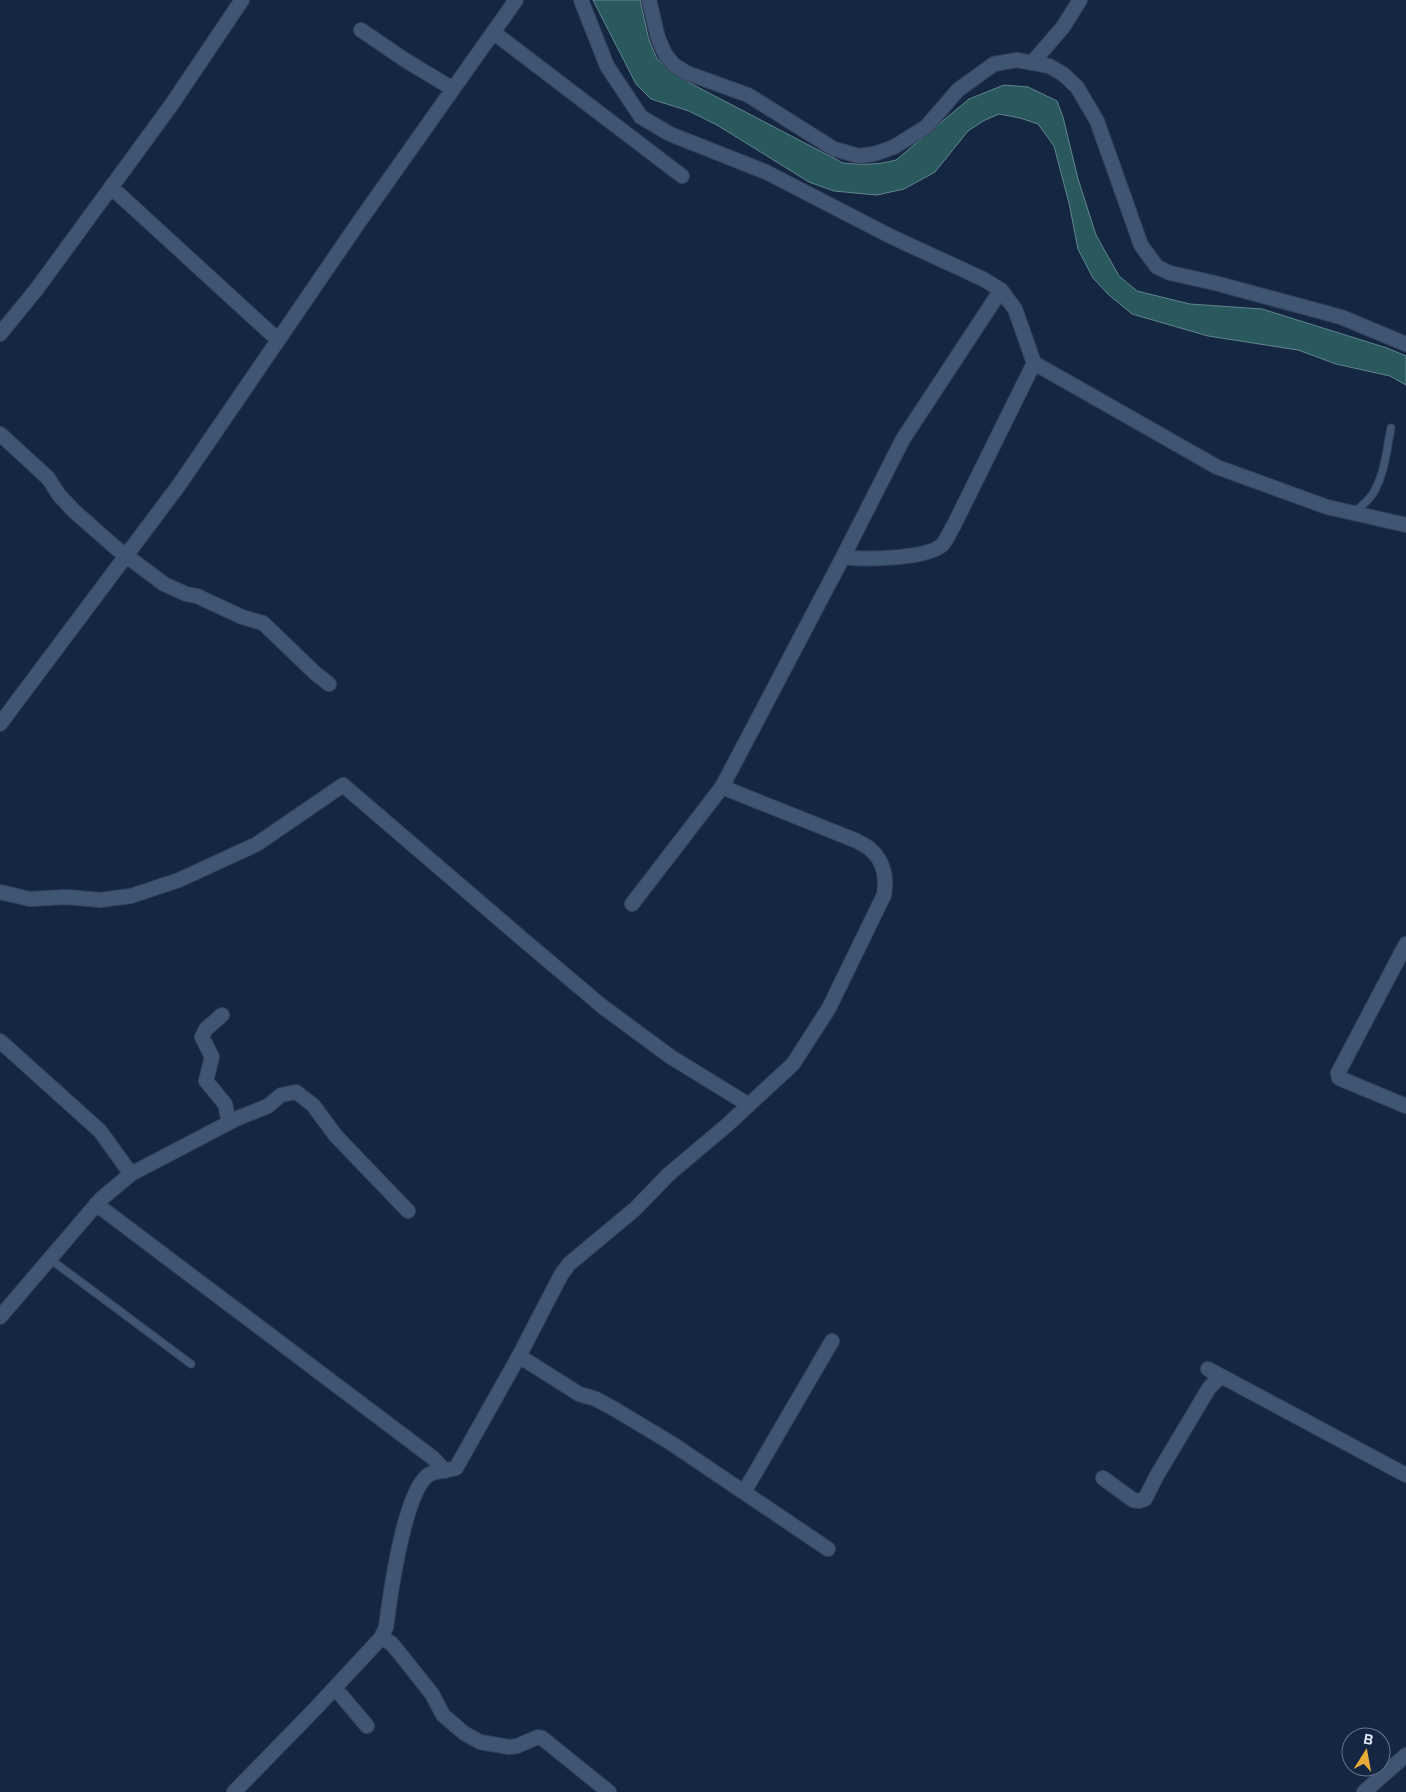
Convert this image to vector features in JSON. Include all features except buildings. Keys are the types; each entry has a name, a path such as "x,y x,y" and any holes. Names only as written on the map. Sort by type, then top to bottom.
{"street":[{"path":"0,334 36,290 172,104 242,0"},
{"path":"0,724 179,485 452,89 516,0"},
{"path":"581,0 607,66 641,117 670,134 766,172 892,237 983,279 1001,290 1015,309 1034,363 1218,467 1327,507 1406,525"},
{"path":"649,0 658,38 665,54 674,65 687,73 748,95 834,148 859,156 874,154 894,147 926,127 958,90 994,64 1017,60 1049,66 1063,74 1077,87 1097,121 1141,245 1157,267 1170,273 1216,283 1341,317 1406,344"},
{"path":"1032,63 1063,27 1080,0"},
{"path":"361,30 404,60 452,89"},
{"path":"492,32 682,176"},
{"path":"111,188 278,340"},
{"path":"632,904 722,787 843,557 903,438 1001,290"},
{"path":"843,557 856,559 885,558 925,553 942,545 954,525 1034,363"},
{"path":"0,434 48,478 59,495 85,522 116,548 164,584 186,594 197,596 242,617 263,623 329,684"},
{"path":"0,892 30,900 67,897 100,900 131,896 179,880 258,844 343,785 518,936 603,1006 671,1057 749,1105"},
{"path":"234,1792 382,1638 386,1627 400,1544 409,1511 419,1485 428,1475 456,1468 519,1356 561,1275 569,1264 635,1209 669,1174 793,1064 829,1008 884,895 887,880 882,865 872,850 857,841 722,787"},
{"path":"1406,944 1338,1073 1339,1078 1406,1106"},
{"path":"222,1015 206,1029 202,1037 212,1057 206,1081 225,1104 229,1122"},
{"path":"0,1041 100,1132 132,1174"},
{"path":"0,1317 96,1204 132,1174 229,1122 268,1106 281,1095 296,1092 313,1105 336,1136 408,1211"},
{"path":"96,1204 433,1458 445,1471"},
{"path":"744,1492 832,1341"},
{"path":"519,1356 579,1394 596,1399 671,1443 828,1549"},
{"path":"1103,1478 1133,1500 1138,1501 1145,1498 1209,1388 1214,1373 1406,1475"},
{"path":"382,1638 391,1643 397,1650 432,1694 444,1715 464,1734 480,1742 509,1747 517,1746 538,1737 542,1738 609,1792"},
{"path":"335,1688 367,1726"},
{"path":"1364,1792 1406,1755"}],"lane":[{"path":"1354,513 1367,502 1375,491 1382,474 1391,428"},
{"path":"50,1258 191,1364"}],"shaded area":[{"path":"593,0 640,0 649,40 657,59 688,82 843,163 870,164 896,160 969,99 1004,85 1028,87 1057,101 1063,117 1078,179 1096,235 1119,276 1137,291 1190,304 1262,309 1387,348 1406,356 1406,385 1390,376 1336,364 1298,350 1208,336 1132,314 1109,295 1093,278 1078,249 1069,203 1054,146 1038,124 999,114 983,121 968,131 935,172 904,189 877,195 834,191 809,182 717,125 689,111 651,99 636,84"}]}
